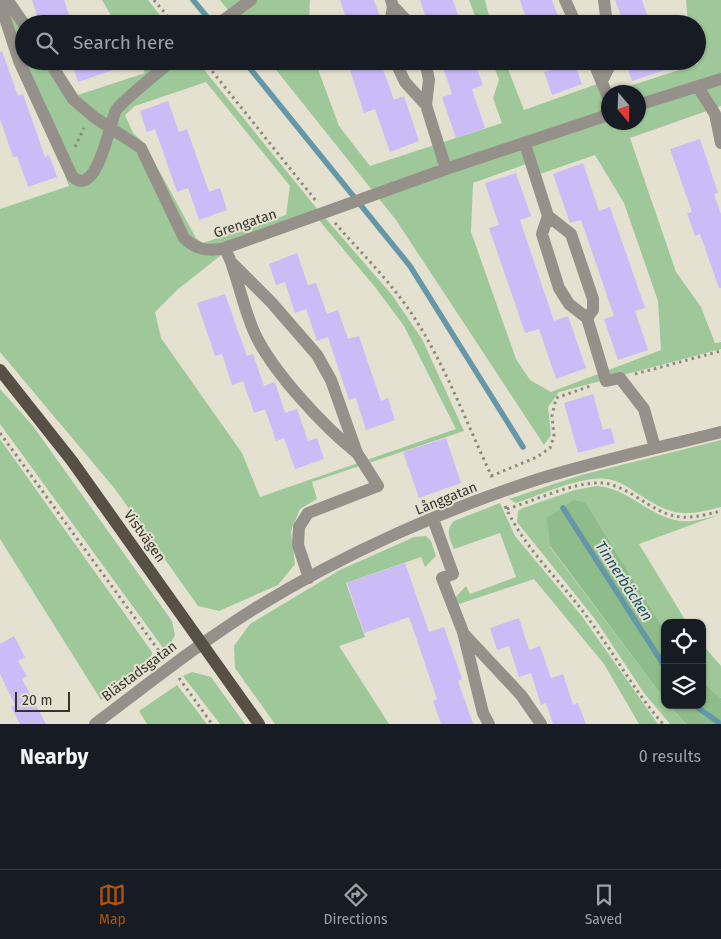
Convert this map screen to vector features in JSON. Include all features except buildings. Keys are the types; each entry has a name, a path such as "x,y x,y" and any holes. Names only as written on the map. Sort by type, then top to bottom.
{"main road":[{"name":"Vistvägen","path":"0,370 72,461 260,724"}],"street":[{"path":"7,0 18,15"},
{"path":"230,15 251,0"},
{"path":"565,0 572,15"},
{"path":"604,0 606,15"},
{"path":"0,3 15,49"},
{"path":"392,3 402,15"},
{"path":"23,70 72,176 76,180 82,181 88,178 95,170 116,110 161,70"},
{"name":"Grengatan","path":"55,70 73,98 90,114 141,148 184,238 198,248 216,250 446,169 601,117"},
{"path":"399,70 405,82 426,105"},
{"path":"427,70 429,80 426,105 446,169"},
{"path":"597,70 604,85"},
{"path":"602,81 608,70"},
{"path":"646,103 721,79"},
{"path":"698,87 718,113 721,143"},
{"path":"525,144 548,216 570,234 593,299 593,310 587,318"},
{"path":"548,216 542,234 559,288 569,304 587,318 606,381 620,378 644,409 655,448"},
{"path":"225,248 256,334 276,365 331,432 357,453"},
{"path":"231,262 271,302 318,355 325,368 357,453 378,486 308,513 299,528 298,545 309,578"},
{"path":"248,315 256,306 271,302"},
{"name":"Långgatan","path":"202,643 255,608 309,578 433,519 499,493 581,466 721,432"},
{"path":"433,519 452,574 442,578 463,632 483,713 489,724"},
{"path":"463,632 521,695 541,724"},
{"name":"Blästadsgatan","path":"95,724 202,643"}],"path":[{"path":"154,0 166,15"},
{"path":"211,70 324,212 386,279 417,320 439,360 506,509 521,537 590,621 650,709 663,724"},
{"path":"63,156 74,151 90,114"},
{"path":"620,378 721,351"},
{"path":"491,476 538,457 550,448 554,436 552,416 556,398 606,381"},
{"path":"0,433 212,724"},
{"path":"506,509 580,485 603,483 625,490 665,515 683,518 721,510"}],"green space":[{"path":"0,0 15,0 25,15 15,15 15,40"},
{"path":"102,0 148,0 160,15 111,15"},
{"path":"220,0 310,0 309,15 232,15"},
{"path":"469,0 485,0 489,15 475,15"},
{"path":"686,0 721,0 721,106 630,138 676,272 701,307 715,343 721,342 721,349 559,392 548,407 551,435 544,445 396,220 276,70 318,70 339,126 370,166 502,123 493,98 499,80 495,70 508,70 524,110 597,84 601,85 601,130 646,130 646,85 633,85 679,70 706,70 706,15 687,15","holes":["595,155 624,203 658,301 661,350 551,392 530,380 516,359 471,232 473,183 526,164 531,177"]},
{"path":"26,70 61,70 78,95 145,73 144,70 204,70 314,205 392,295 422,339 464,431 312,482 317,499 300,509 291,531 295,564 278,585 219,611 198,606 115,489 0,352 0,209 69,186","holes":["206,82 290,186 286,215 203,243 196,238 144,143 133,133 125,115 135,106","318,219 375,287 404,326 456,429 260,497 242,453 161,338 155,312 177,290 220,256"]},
{"path":"0,389 33,426 172,621 175,635 166,652 0,424"},
{"path":"0,439 152,652 151,659 101,700 0,539"},
{"path":"721,440 721,507 695,513 667,510 619,482 608,479 586,480 562,486 516,503 509,499 581,475"},
{"path":"597,486 608,488 618,491 665,517 681,521 704,519 721,514 639,544 685,619 661,619 661,625 586,503 550,547 661,695 661,709 673,709 686,724 670,724 644,693 595,619 517,522 518,511 523,508 575,490"},
{"path":"574,500 586,503 661,625 661,695 550,546 547,518"},
{"path":"500,503 515,536 581,615 658,724 639,724 604,664 534,579 456,605 454,599 466,586 470,594 516,577 500,533 454,549 449,538 451,524 454,521"},
{"path":"426,536 431,541 436,556 425,567 421,557 346,583 365,637 339,646 389,724 275,724 235,668 234,646 250,624 340,570 414,537"},
{"path":"706,649 721,666 721,698 706,685"},
{"path":"192,672 211,677 245,724 220,724 183,676"},
{"path":"177,685 207,724 147,724 139,711"},
{"path":"706,685 721,698 721,724 686,724 673,709 706,709"}],"waterway":[{"path":"193,0 206,15"},
{"path":"251,70 410,266 523,447"},
{"name":"Tinnerbäcken","path":"563,508 663,664"},
{"name":"Tinnerbäcken","path":"700,709 721,724"}]}
